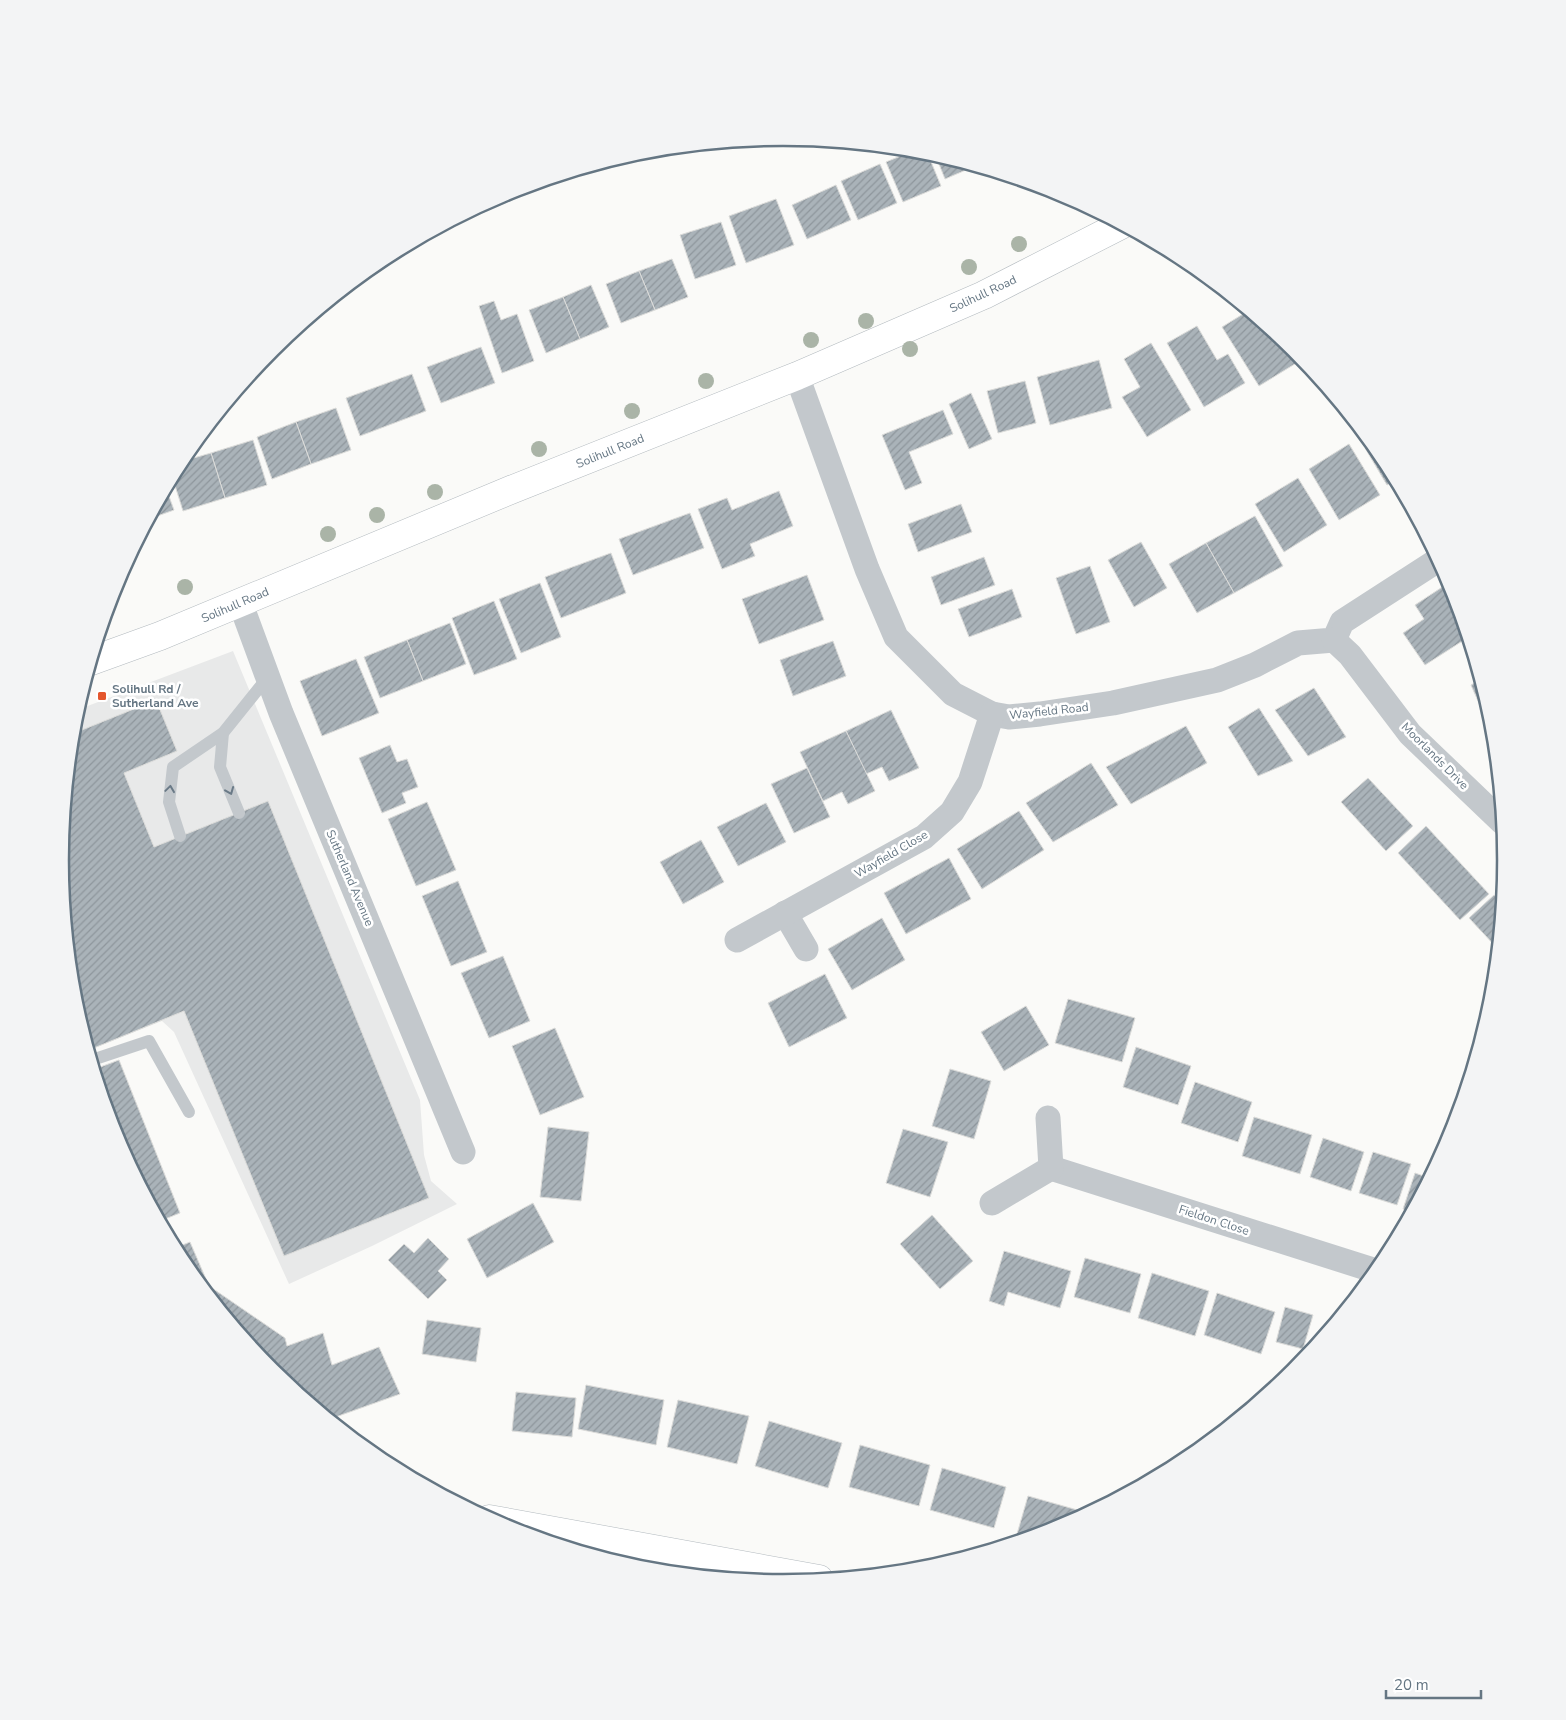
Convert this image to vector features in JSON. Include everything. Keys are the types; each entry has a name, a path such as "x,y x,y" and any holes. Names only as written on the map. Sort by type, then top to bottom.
{"street":[{"name":"Solihull Road","path":"98,659 160,636 514,489 797,376 984,295 1115,228"},
{"name":"Wayfield Road","path":"797,376 868,569 896,636 953,694 992,714 1009,717 1032,715 1122,701 1217,680 1255,665 1298,643 1334,640"},
{"path":"1334,640 1342,622 1433,563"},
{"name":"Sutherland Avenue","path":"240,602 281,713 463,1152"},
{"name":"Moorlands Drive","path":"1334,640 1350,655 1410,734 1496,816"},
{"name":"Wayfield Close","path":"737,940 924,837 952,812 970,782 992,714"},
{"path":"785,913 806,949"},
{"path":"992,1203 1051,1168 1048,1118"},
{"name":"Fieldon Close","path":"1051,1168 1369,1269"},
{"path":"525,1526 786,1574"}],"lane":[{"path":"180,836 169,802 173,767 223,733 268,677"},
{"path":"223,733 220,767 239,813"},
{"path":"97,1058 149,1041 188,1112"}],"shaded area":[{"path":"233,651 420,1100 424,1155 431,1181 457,1204 289,1284 174,1032 162,1021 94,1048 82,999 70,907 70,813 75,767 85,707"}],"building":[{"path":"901,156 931,161 941,186 903,202 886,162"},
{"path":"939,163 967,170 945,179"},
{"path":"880,164 897,203 858,220 841,181"},
{"path":"836,185 851,220 807,239 792,205"},
{"path":"776,199 794,245 746,263 729,216"},
{"path":"721,222 736,265 695,279 680,235"},
{"path":"672,259 688,297 655,310 639,271"},
{"path":"639,271 655,310 621,323 606,284"},
{"path":"591,285 609,327 580,339 563,297"},
{"path":"563,297 580,339 546,353 529,310"},
{"path":"494,301 501,320 517,314 534,361 502,373 479,306"},
{"path":"1243,314 1296,363 1259,386 1222,327"},
{"path":"1197,326 1217,360 1228,354 1245,383 1204,407 1167,343"},
{"path":"1151,343 1191,410 1147,437 1122,397 1140,387 1124,359"},
{"path":"481,347 495,383 441,403 427,367"},
{"path":"1099,360 1112,408 1050,425 1037,377"},
{"path":"412,374 426,411 360,436 346,398"},
{"path":"1025,381 1036,423 998,433 987,391"},
{"path":"971,393 992,439 969,449 949,404"},
{"path":"336,408 351,450 311,464 296,422"},
{"path":"943,410 953,434 909,452 922,483 905,490 882,435"},
{"path":"296,422 311,464 272,479 257,437"},
{"path":"253,440 267,485 225,498 211,453"},
{"path":"1349,444 1380,495 1339,520 1309,469"},
{"path":"1365,448 1377,463 1390,483 1387,485"},
{"path":"211,453 225,498 183,511 175,485 192,458"},
{"path":"1298,478 1327,525 1284,552 1255,504"},
{"path":"779,491 793,526 750,544 755,556 722,569 698,509 727,498 732,510"},
{"path":"169,495 174,510 157,516"},
{"path":"961,504 972,532 918,552 908,524"},
{"path":"690,513 704,548 633,575 619,539"},
{"path":"1255,516 1283,566 1234,593 1206,543"},
{"path":"1141,542 1167,588 1134,607 1108,560"},
{"path":"1206,543 1234,593 1197,613 1169,564"},
{"path":"611,553 626,593 561,618 545,577"},
{"path":"984,557 995,585 941,605 931,577"},
{"path":"1090,566 1110,622 1076,634 1056,578"},
{"path":"807,575 824,620 759,644 742,599"},
{"path":"540,583 561,637 521,653 499,599"},
{"path":"1443,587 1462,641 1425,665 1403,633 1424,619 1415,605"},
{"path":"1012,589 1022,617 969,637 958,609"},
{"path":"494,601 517,659 474,675 452,618"},
{"path":"450,623 466,664 423,681 407,640"},
{"path":"407,640 423,681 380,698 364,657"},
{"path":"833,641 846,676 793,696 780,660"},
{"path":"356,659 379,713 322,736 300,681"},
{"path":"1475,683 1481,707 1471,685"},
{"path":"1314,688 1346,737 1308,756 1275,710"},
{"path":"156,700 177,751 124,773 154,847 268,801 429,1198 284,1256 184,1011 94,1048 82,999 70,907 70,813 81,731"},
{"path":"1259,708 1293,761 1258,776 1228,727"},
{"path":"891,710 919,768 889,781 882,767 866,774 846,731"},
{"path":"1186,726 1207,763 1131,804 1106,767"},
{"path":"846,731 875,791 848,804 842,792 823,801 800,752"},
{"path":"390,745 397,762 407,759 418,787 402,793 406,803 382,813 359,758"},
{"path":"1091,763 1118,805 1053,842 1026,803"},
{"path":"807,768 830,817 794,833 771,784"},
{"path":"1368,778 1413,826 1386,851 1341,802"},
{"path":"427,802 456,870 416,886 388,819"},
{"path":"766,803 786,842 738,866 717,827"},
{"path":"1019,811 1044,850 982,889 957,849"},
{"path":"1426,826 1489,894 1460,920 1398,853"},
{"path":"701,840 724,882 683,904 660,862"},
{"path":"949,858 971,899 906,934 884,893"},
{"path":"458,881 487,952 451,966 422,896"},
{"path":"1494,895 1496,897 1492,943 1469,918"},
{"path":"882,918 905,960 852,990 828,949"},
{"path":"503,956 530,1021 489,1038 461,973"},
{"path":"825,974 847,1018 789,1047 768,1003"},
{"path":"1068,999 1135,1018 1122,1062 1055,1043"},
{"path":"1026,1006 1049,1045 1004,1071 981,1032"},
{"path":"555,1028 584,1097 540,1115 512,1046"},
{"path":"1136,1047 1191,1066 1178,1105 1123,1087"},
{"path":"119,1060 180,1213 165,1219 164,1217 142,1176 123,1133 100,1067"},
{"path":"950,1069 991,1081 974,1139 932,1126"},
{"path":"1195,1082 1252,1102 1238,1142 1181,1123"},
{"path":"1254,1117 1312,1135 1300,1174 1242,1156"},
{"path":"548,1127 589,1132 581,1201 540,1197"},
{"path":"903,1129 948,1142 930,1197 886,1183"},
{"path":"1323,1138 1364,1152 1351,1191 1310,1177"},
{"path":"1373,1152 1411,1164 1397,1205 1359,1193"},
{"path":"1415,1173 1424,1176 1406,1210 1403,1209"},
{"path":"533,1203 554,1242 487,1278 467,1239"},
{"path":"932,1215 973,1261 940,1289 900,1244"},
{"path":"428,1238 449,1259 438,1271 447,1280 428,1299 388,1260 404,1244 414,1253"},
{"path":"190,1242 208,1284 189,1257 182,1245"},
{"path":"1004,1251 1071,1271 1060,1308 1008,1292 1004,1306 989,1301"},
{"path":"1085,1258 1141,1274 1130,1313 1074,1297"},
{"path":"1152,1273 1209,1291 1195,1336 1138,1318"},
{"path":"210,1287 285,1338 287,1346 323,1333 332,1365 379,1347 400,1394 336,1417 278,1365 246,1331"},
{"path":"1217,1293 1275,1312 1261,1354 1204,1335"},
{"path":"1285,1307 1313,1315 1303,1349 1276,1342"},
{"path":"427,1320 481,1328 476,1362 422,1354"},
{"path":"586,1385 664,1400 656,1445 578,1429"},
{"path":"516,1392 576,1398 572,1437 512,1431"},
{"path":"678,1400 749,1416 737,1464 667,1447"},
{"path":"769,1421 842,1443 828,1488 755,1466"},
{"path":"860,1445 930,1465 919,1506 849,1487"},
{"path":"942,1468 1006,1487 994,1528 930,1510"},
{"path":"1028,1496 1078,1510 1056,1520 1017,1534"}],"place":[{"name":"Solihull Rd / Sutherland Ave","path":"102,696"}]}
